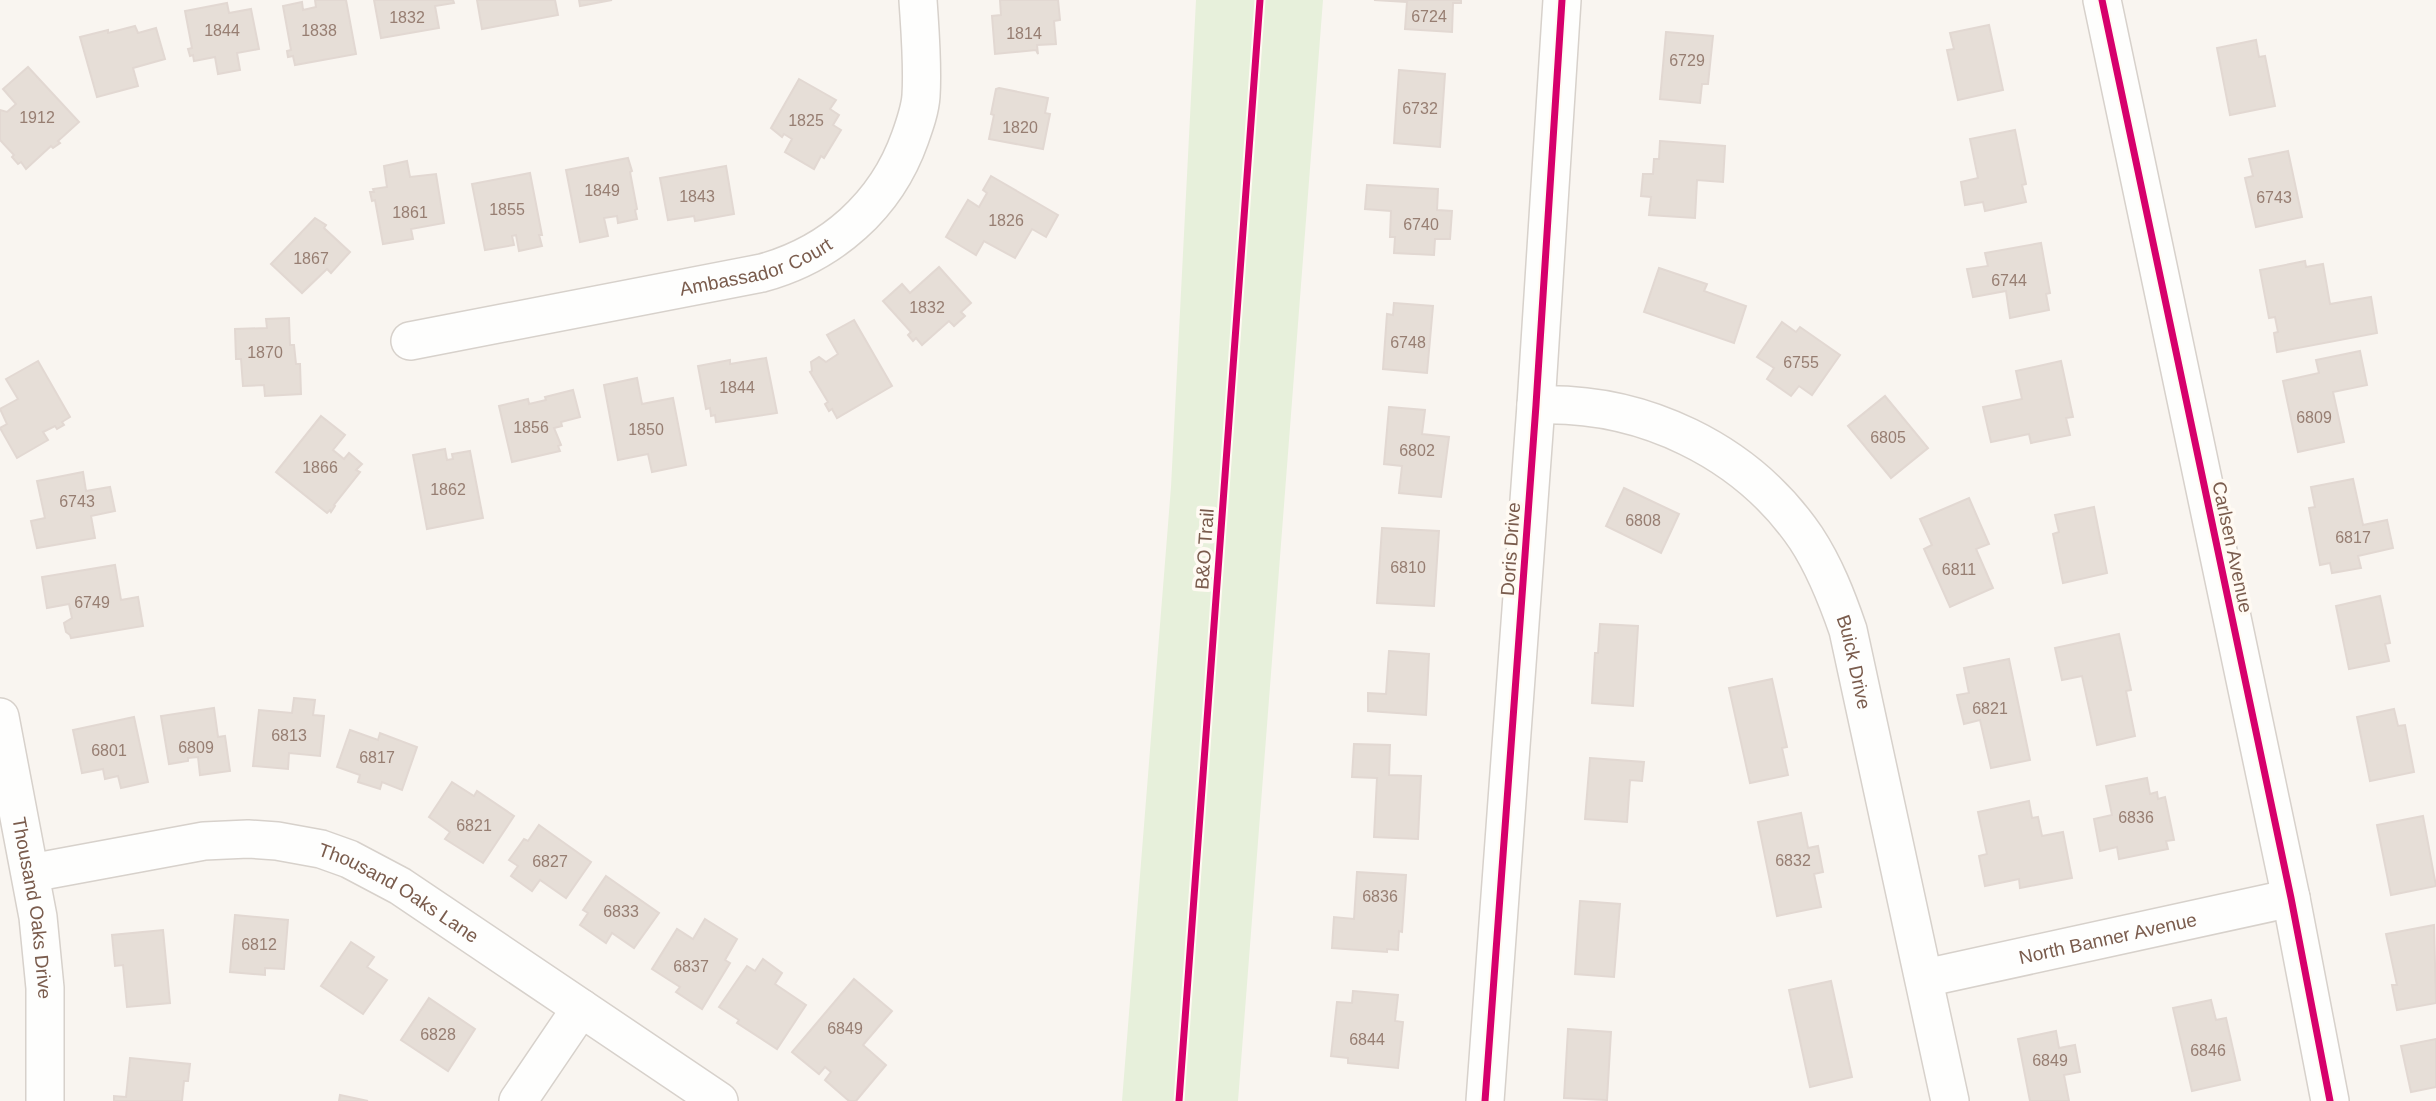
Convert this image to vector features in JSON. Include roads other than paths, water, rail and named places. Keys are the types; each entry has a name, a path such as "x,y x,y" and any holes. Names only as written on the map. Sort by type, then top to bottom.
{"street":[{"name":"Ambassador Court","path":"410,341 762,273 804,258 836,239 853,225 883,192 904,154 914,126 921,97 923,68 918,0"},
{"name":"Doris Drive","path":"1485,1101 1536,405 1562,0"},
{"name":"Carlsen Avenue","path":"2102,0 2291,898 2330,1101"},
{"name":"Buick Drive","path":"1536,405 1564,404 1608,409 1675,430 1727,458 1771,495 1806,539 1833,589 1847,630 1950,1101"},
{"name":"Thousand Oaks Drive","path":"0,717 31,873 45,988 45,1101"},
{"name":"Thousand Oaks Lane","path":"31,873 218,839 263,839 321,849 361,864 400,886 719,1101"},
{"name":"North Banner Avenue","path":"1925,978 2291,898"},
{"path":"518,1101 581,1008"}]}
